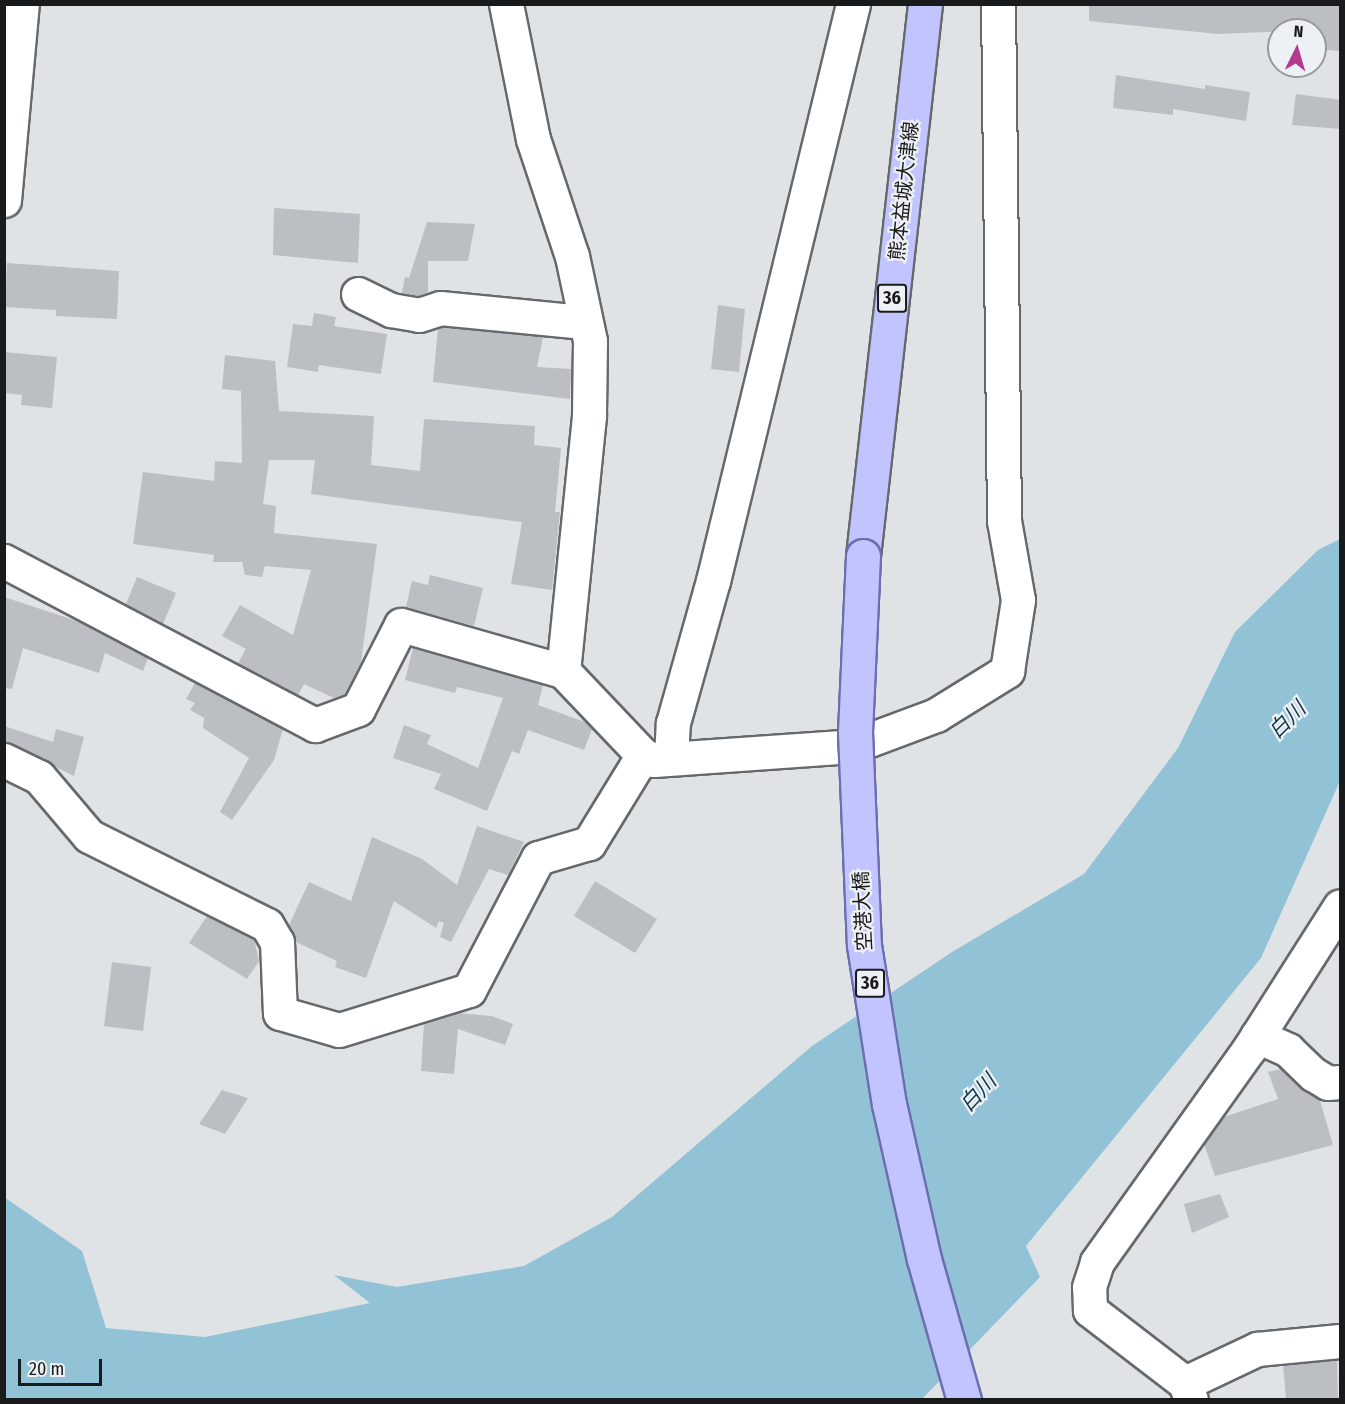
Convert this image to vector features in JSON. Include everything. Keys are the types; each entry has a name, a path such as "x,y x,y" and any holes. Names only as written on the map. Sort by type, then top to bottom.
{"main road":[{"name":"熊本益城大津線","path":"863,556 925,4"},
{"name":"空港大橋","path":"863,556 855,732 864,945 889,1104 921,1248 964,1400"}],"street":[{"path":"4,200 22,4"},
{"path":"506,4 533,139 572,256 584,322 590,341 589,416 564,671"},
{"path":"4,760 39,777 89,836 267,925 277,942 280,1013 339,1030 469,990 538,858 589,843 657,756 673,723 713,581 853,4"},
{"path":"4,561 315,725 358,709 401,625 564,671 657,756 853,746 936,715 1007,671 1018,600 1005,521 998,4"},
{"path":"358,294 391,310 419,315 440,308 584,322"},
{"path":"1341,906 1257,1036 1097,1262 1089,1287 1090,1310 1188,1391 1257,1349 1341,1341"},
{"path":"1257,1036 1288,1050 1313,1074 1329,1083 1341,1082"}],"water":[{"name":"白川","path":"1340,539 1340,781 1261,958 1026,1246 1040,1277 922,1399 5,1399 4,1197 82,1251 106,1328 205,1337 370,1303 334,1275 397,1287 524,1266 612,1217 812,1046 952,952 1084,874 1178,748 1235,632 1318,550"}],"building":[{"path":"1089,4 1341,4 1341,51 1327,50 1327,18 1267,18 1267,32 1218,34 1089,21"},
{"path":"1116,75 1205,89 1205,85 1250,92 1246,121 1173,109 1173,115 1113,108"},
{"path":"1296,94 1341,100 1341,129 1292,125"},
{"path":"274,208 360,214 358,263 273,255"},
{"path":"427,222 475,224 468,261 428,261 428,292 418,296 402,293 405,277 409,278"},
{"path":"7,263 119,271 117,319 56,316 56,310 5,307"},
{"path":"718,305 745,309 739,372 711,369"},
{"path":"314,313 336,317 334,326 387,334 381,374 319,365 318,372 287,367 293,324 312,326"},
{"path":"438,328 543,337 537,367 571,369 570,399 433,382"},
{"path":"4,352 57,357 52,408 21,405 22,395 4,393"},
{"path":"225,355 275,361 279,411 374,416 371,465 420,471 424,419 535,426 534,445 561,448 555,512 560,512 552,590 511,584 522,522 311,494 315,460 269,460 263,504 276,506 274,533 377,544 361,662 345,694 334,698 304,684 298,695 238,663 246,649 222,636 240,605 293,635 311,570 265,566 262,577 245,575 242,562 213,562 214,555 133,544 143,472 214,481 215,461 242,463 241,391 222,389"},
{"path":"430,575 483,588 474,626 406,607 412,581 428,585"},
{"path":"137,577 176,593 163,624 126,604"},
{"path":"4,597 77,621 148,658 143,671 105,653 99,673 23,648 12,689 4,688"},
{"path":"413,648 543,685 538,705 585,722 592,729 584,750 528,730 519,754 512,751 487,811 434,789 441,774 393,758 404,725 431,735 427,744 478,768 503,698 457,687 455,693 405,680"},
{"path":"195,683 283,729 274,760 232,820 220,812 249,758 203,728 204,718 190,710 195,703 186,699"},
{"path":"4,726 53,742 56,729 84,737 74,776 4,742"},
{"path":"477,826 524,842 508,875 489,869 451,942 440,937 444,923 439,921 436,928 394,901 366,978 335,967 337,961 296,942 289,925 309,882 351,901 372,837 422,859 457,885"},
{"path":"595,881 657,919 635,953 574,916"},
{"path":"207,916 254,939 259,961 247,979 189,943"},
{"path":"112,962 151,967 143,1031 104,1026"},
{"path":"457,1013 492,1016 513,1024 505,1045 458,1029 454,1074 421,1071 424,1023"},
{"path":"1281,1069 1320,1100 1333,1145 1215,1176 1204,1144 1224,1117 1278,1099 1268,1072"},
{"path":"222,1090 248,1098 225,1134 199,1124"},
{"path":"1220,1194 1229,1217 1192,1233 1184,1204"},
{"path":"1337,1360 1338,1400 1286,1398 1283,1365"}]}
